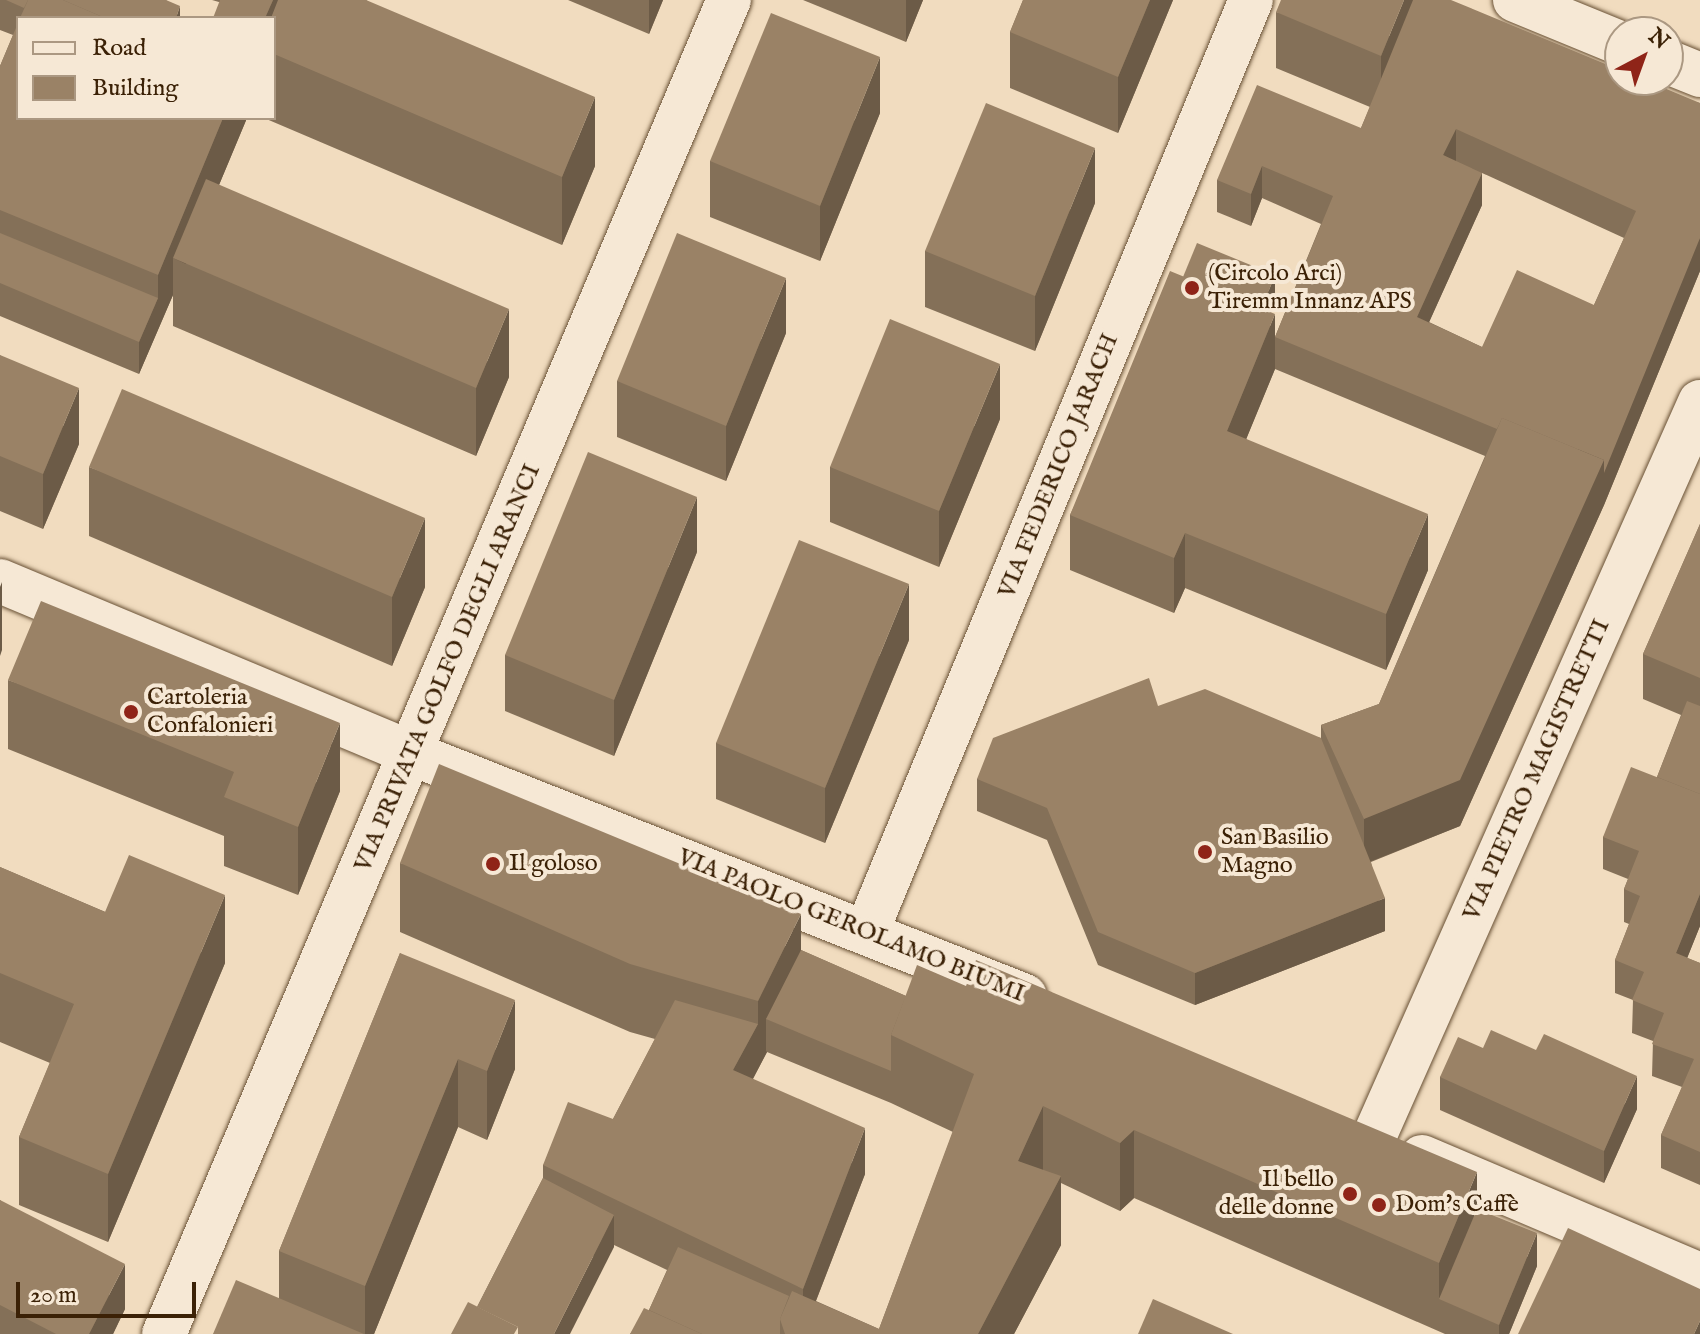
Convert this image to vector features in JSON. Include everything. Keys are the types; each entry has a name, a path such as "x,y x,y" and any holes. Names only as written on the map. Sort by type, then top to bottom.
{"street":[{"name":"VIA PRIVATA GOLFO DEGLI ARANCI","path":"164,1334 413,754 729,0"},
{"name":"VIA FEDERICO JARACH","path":"867,931 1251,0"},
{"path":"1515,0 1604,36"},
{"name":"VIA PIETRO MAGISTRETTI","path":"1374,1137 1700,402"},
{"name":"VIA PAOLO GEROLAMO BIUMI","path":"0,581 413,754 867,931 1070,1014"},
{"path":"1330,1119 1700,1275"}],"building":[{"path":"6,0 28,0 24,8"},
{"path":"28,0 63,0 100,16 21,16"},
{"path":"63,0 166,0 180,6 177,16 100,16"},
{"path":"220,0 273,0 266,16 214,16"},
{"path":"278,0 366,0 595,97 562,177 276,55 276,16 272,16"},
{"path":"1023,0 1150,0 1118,77 1010,32"},
{"path":"1281,0 1404,0 1381,56 1276,12"},
{"path":"1413,0 1451,0 1604,63 1604,96 1683,96 1700,103 1700,238 1604,473 1604,460 1502,418 1497,429 1275,337 1333,196 1262,166 1251,194 1217,180 1257,85 1361,128","holes":["1456,129 1636,211 1594,305 1517,270 1482,347 1417,317 1482,173 1443,155"]},
{"path":"771,13 880,57 820,206 710,161"},
{"path":"16,28 16,120 222,120 158,275 0,210 0,66"},
{"path":"986,103 1095,148 1035,296 925,251"},
{"path":"206,179 509,309 476,388 173,258"},
{"path":"0,233 158,298 139,342 0,283"},
{"path":"677,233 786,278 726,426 617,381"},
{"path":"1197,243 1275,275 1262,308 1183,277"},
{"path":"1170,271 1275,314 1227,431 1428,514 1386,614 1185,533 1174,558 1070,515"},
{"path":"890,319 1000,364 939,511 830,467"},
{"path":"0,355 79,388 43,474 0,456"},
{"path":"122,389 425,518 392,597 89,467"},
{"path":"1502,418 1604,460 1460,780 1364,819 1321,725 1379,704"},
{"path":"588,452 697,497 614,700 505,655"},
{"path":"1700,524 1700,678 1643,654"},
{"path":"799,540 909,584 825,788 716,743"},
{"path":"41,601 340,723 298,827 224,797 234,772 8,680"},
{"name":"San Basilio Magno","path":"1149,678 1158,706 1205,689 1321,738 1385,898 1195,973 1098,932 1047,808 977,779 993,738"},
{"path":"1687,701 1700,706 1700,794 1657,777"},
{"path":"439,764 801,914 758,1001 630,964 400,863"},
{"path":"1631,767 1700,794 1700,894 1676,953 1700,963 1700,1152 1661,1135 1694,1059 1652,1044 1664,1013 1632,1000 1644,972 1615,960 1640,896 1624,889 1639,851 1603,837"},
{"path":"129,855 225,895 108,1174 19,1137 74,1004 0,973 0,867 105,912"},
{"path":"801,950 906,996 891,1035 891,1071 766,1019"},
{"path":"400,953 515,1000 487,1071 458,1059 365,1286 279,1251"},
{"path":"976,960 1477,1172 1439,1263 1134,1130 1120,1143 1043,1106 1018,1161 1061,1176 978,1334 785,1334 780,1319 792,1291 879,1329 974,1074 891,1035 917,965 966,986"},
{"path":"675,1000 758,1024 733,1070 865,1128 803,1289 543,1165 568,1102 613,1119"},
{"path":"1491,1030 1536,1050 1544,1034 1637,1076 1604,1151 1440,1077 1458,1037 1483,1048"},
{"path":"543,1178 614,1215 554,1334 518,1334 518,1327 477,1307"},
{"path":"0,1200 125,1264 89,1334 56,1334 0,1305"},
{"path":"1477,1209 1537,1233 1499,1325 1439,1299"},
{"path":"1568,1228 1700,1289 1700,1321 1694,1334 1518,1334"},
{"path":"678,1247 789,1296 780,1319 780,1334 702,1334 649,1310"},
{"path":"236,1280 364,1334 213,1334"},
{"path":"1153,1299 1233,1334 1138,1334"},
{"path":"468,1302 518,1327 514,1334 451,1334"},
{"path":"644,1308 702,1334 630,1334"}],"place":[{"name":"(Circolo Arci) Tiremm Innanz APS","path":"1192,288"},
{"name":"Cartoleria Confalonieri","path":"131,712"},
{"name":"San Basilio Magno","path":"1205,852"},
{"name":"Il goloso","path":"493,864"},
{"name":"Il bello delle donne","path":"1350,1194"},
{"name":"Dom's Caffè","path":"1379,1205"}]}
